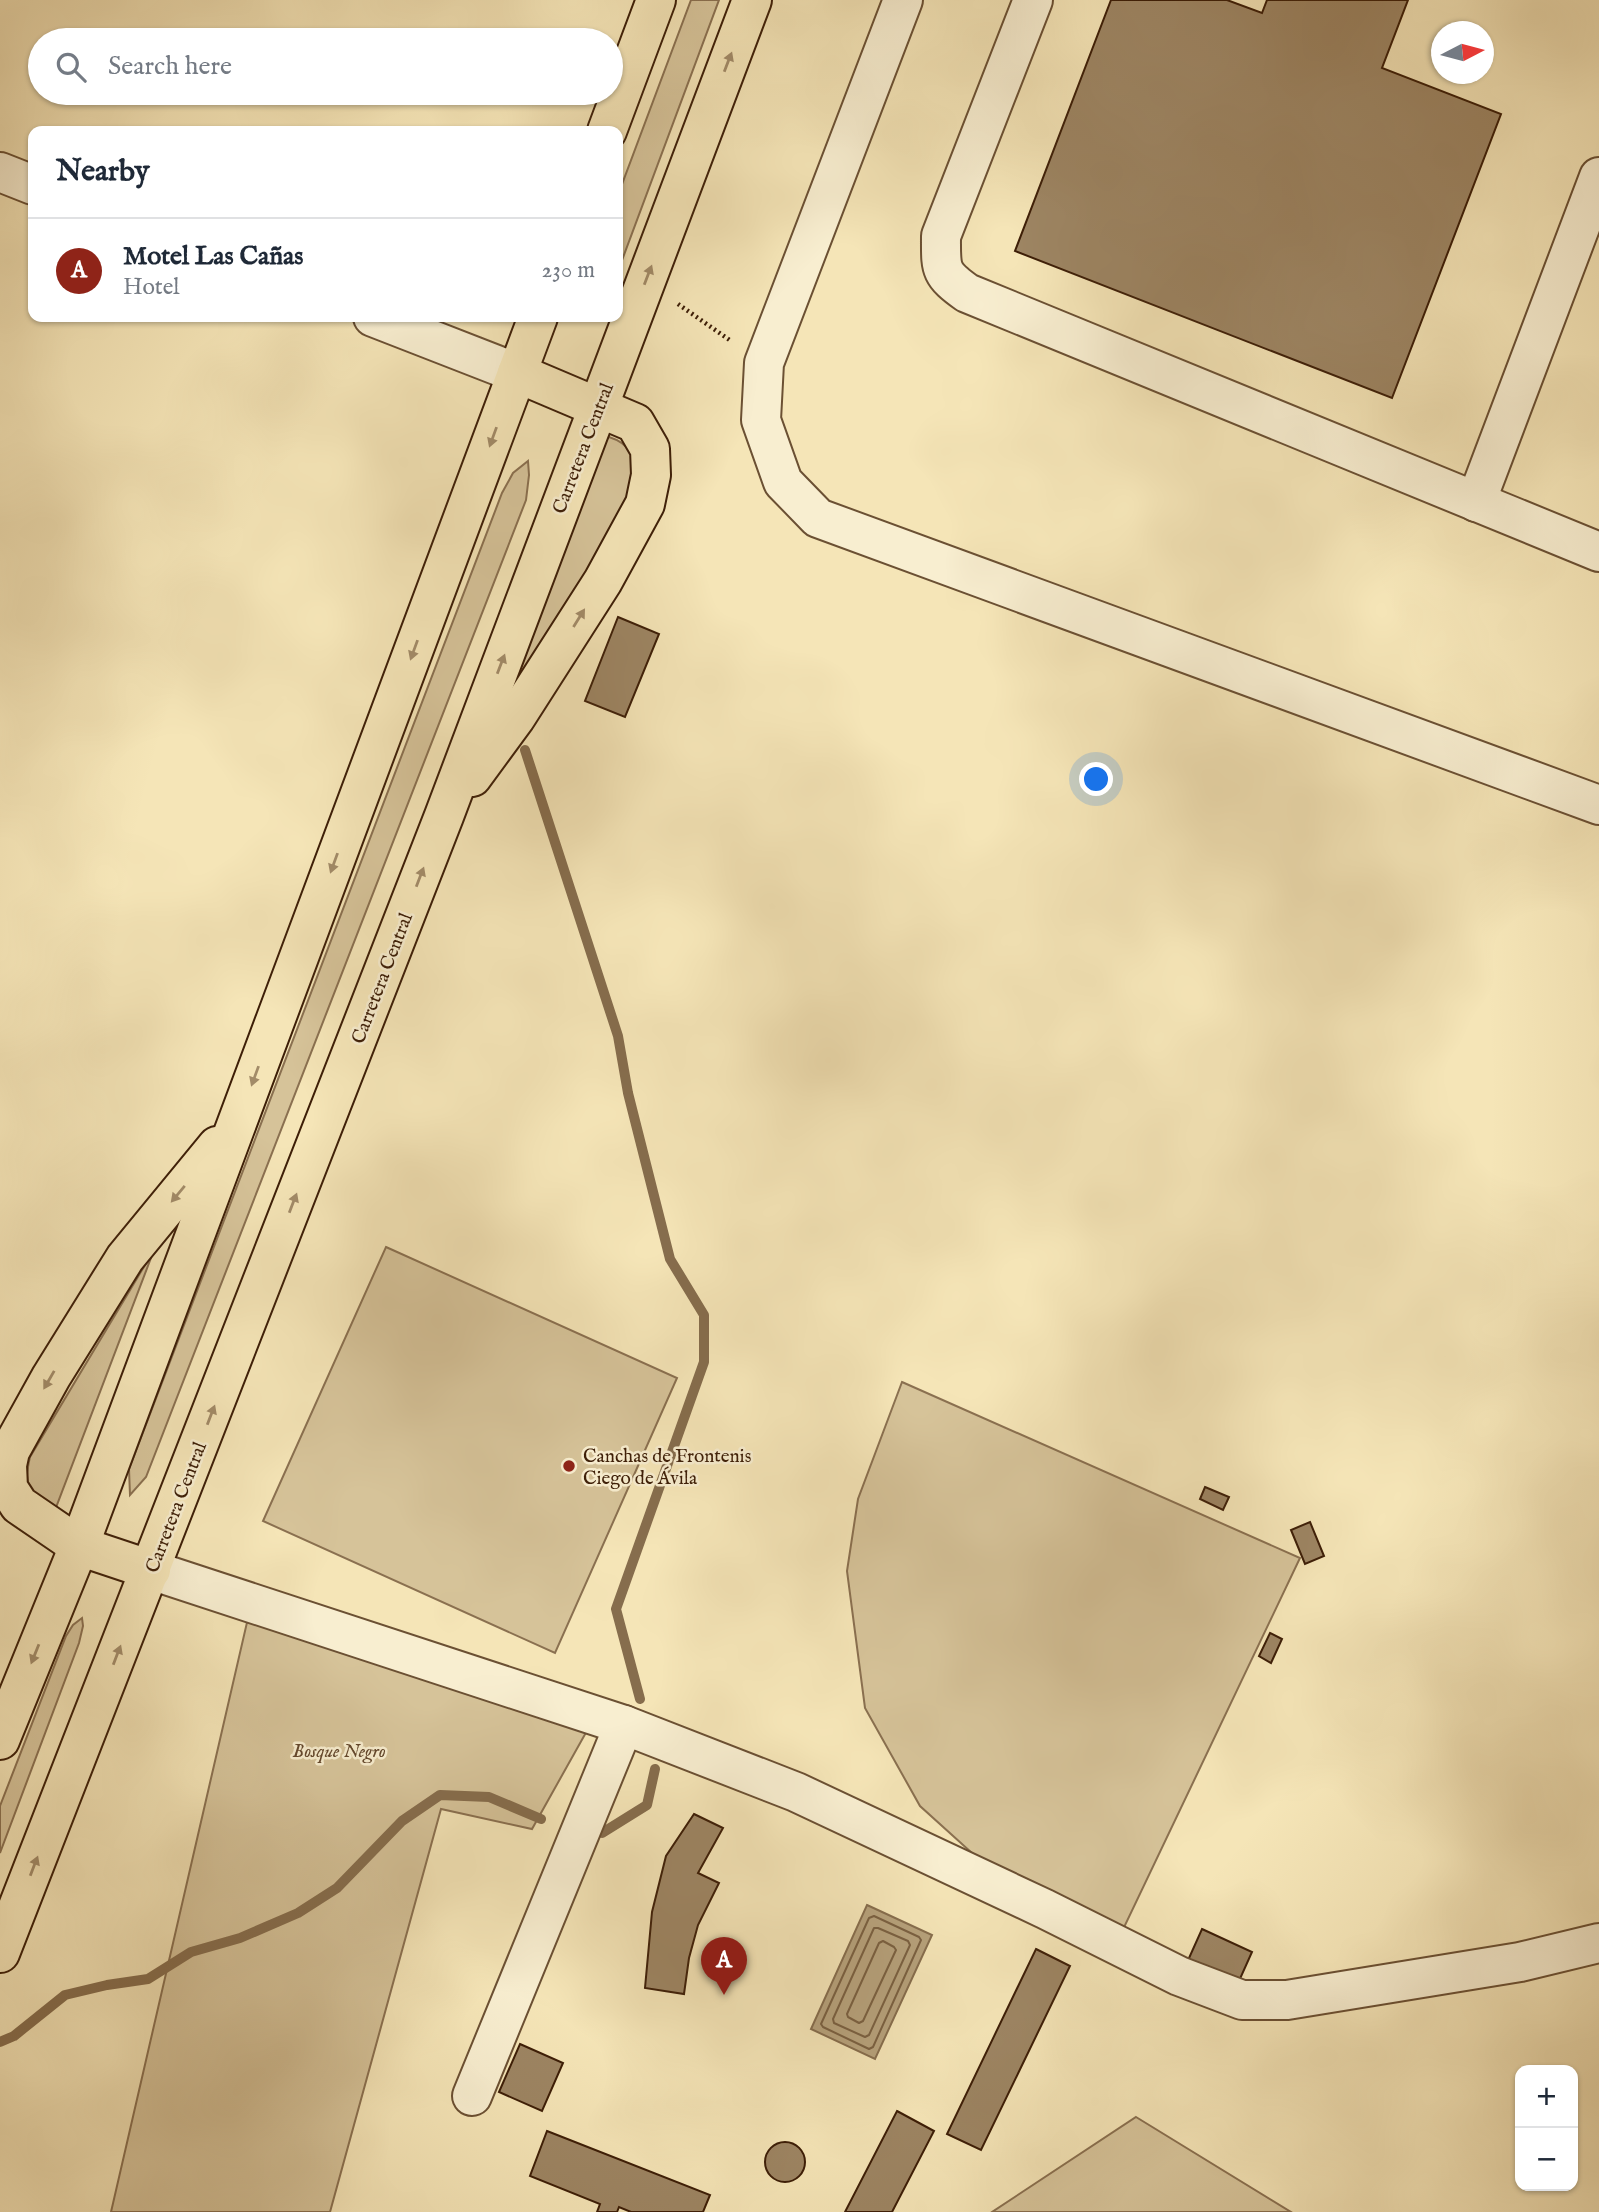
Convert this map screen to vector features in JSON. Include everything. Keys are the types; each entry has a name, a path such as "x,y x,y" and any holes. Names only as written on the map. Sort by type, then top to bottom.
{"highway":[{"path":"623,88 656,0"},
{"name":"Carretera Central","path":"0,1953 444,816 752,0"},
{"path":"609,126 617,105"},
{"path":"0,1740 79,1546 536,322"},
{"path":"444,816 516,717 603,581 645,504 651,475 650,449 635,423 517,373"},
{"path":"150,1570 79,1546 19,1505 8,1488 7,1465 10,1451 51,1377 125,1258 237,1122"}],"street":[{"path":"903,0 764,363 761,420 783,482 818,518 1599,805"},
{"path":"1033,0 941,236 941,261 948,279 967,293 1599,552"},
{"path":"0,172 28,183"},
{"path":"1476,502 1599,177"},
{"path":"386,322 517,373"},
{"path":"150,1570 624,1725 796,1792 1045,1909 1179,1976 1242,2000 1287,2000 1520,1962 1599,1943"},
{"path":"472,2096 624,1725"}],"path":[{"path":"645,282 764,363"}],"green space":[{"path":"691,0 719,0 623,258 623,182"},
{"path":"609,437 627,447 638,477 608,536 510,698 598,447"},
{"path":"528,461 526,500 146,1477 130,1495 129,1469 502,493 513,473"},
{"path":"386,1247 677,1378 555,1653 263,1521"},
{"path":"154,1250 55,1510 30,1489 27,1477 30,1457"},
{"path":"902,1382 1300,1558 1118,1940 1004,1882 920,1806 865,1708 847,1571 858,1499"},
{"name":"Bosque Negro","path":"254,1592 593,1720 532,1829 441,1809 330,2212 111,2212"},
{"path":"82,1618 79,1643 0,1853 0,1806 66,1636"},
{"path":"1136,2117 1291,2212 992,2212"}],"water":[{"path":"867,1905 932,1935 875,2059 811,2029"}],"building":[{"path":"1111,0 1227,0 1262,13 1267,0 1408,0 1382,68 1501,114 1392,398 1015,251"},
{"path":"618,617 659,634 625,717 585,701"},
{"path":"1205,1487 1229,1497 1223,1510 1200,1499"},
{"path":"1310,1522 1324,1556 1305,1564 1291,1530"},
{"path":"1270,1633 1282,1639 1271,1663 1259,1656"},
{"path":"694,1814 723,1828 698,1873 719,1883 698,1925 689,1958 684,1994 645,1988 652,1912 666,1856"},
{"path":"1202,1929 1252,1952 1235,1990 1185,1967"},
{"path":"1036,1949 1070,1966 981,2150 947,2134"},
{"path":"520,2044 563,2063 542,2111 499,2092"},
{"path":"897,2111 934,2131 892,2212 845,2212"},
{"path":"547,2131 710,2195 703,2212 631,2212 619,2207 617,2212 597,2212 600,2204 530,2176"},
{"path":"785,2142 799,2148 805,2162 799,2176 785,2182 771,2176 765,2162 771,2148"}],"waterway":[{"path":"525,750 618,1036 628,1093 670,1259 704,1315 704,1362 616,1609 640,1699"},
{"path":"602,1833 647,1805 655,1769"},
{"path":"0,2042 14,2036 65,1995 148,1979 191,1952 240,1938 298,1913 337,1888 402,1821 440,1795 489,1797 541,1819"}],"place":[{"name":"Canchas de Frontenis Ciego de Ávila","path":"569,1466"},
{"name":"Motel Las Cañas","path":"724,1995"}]}
